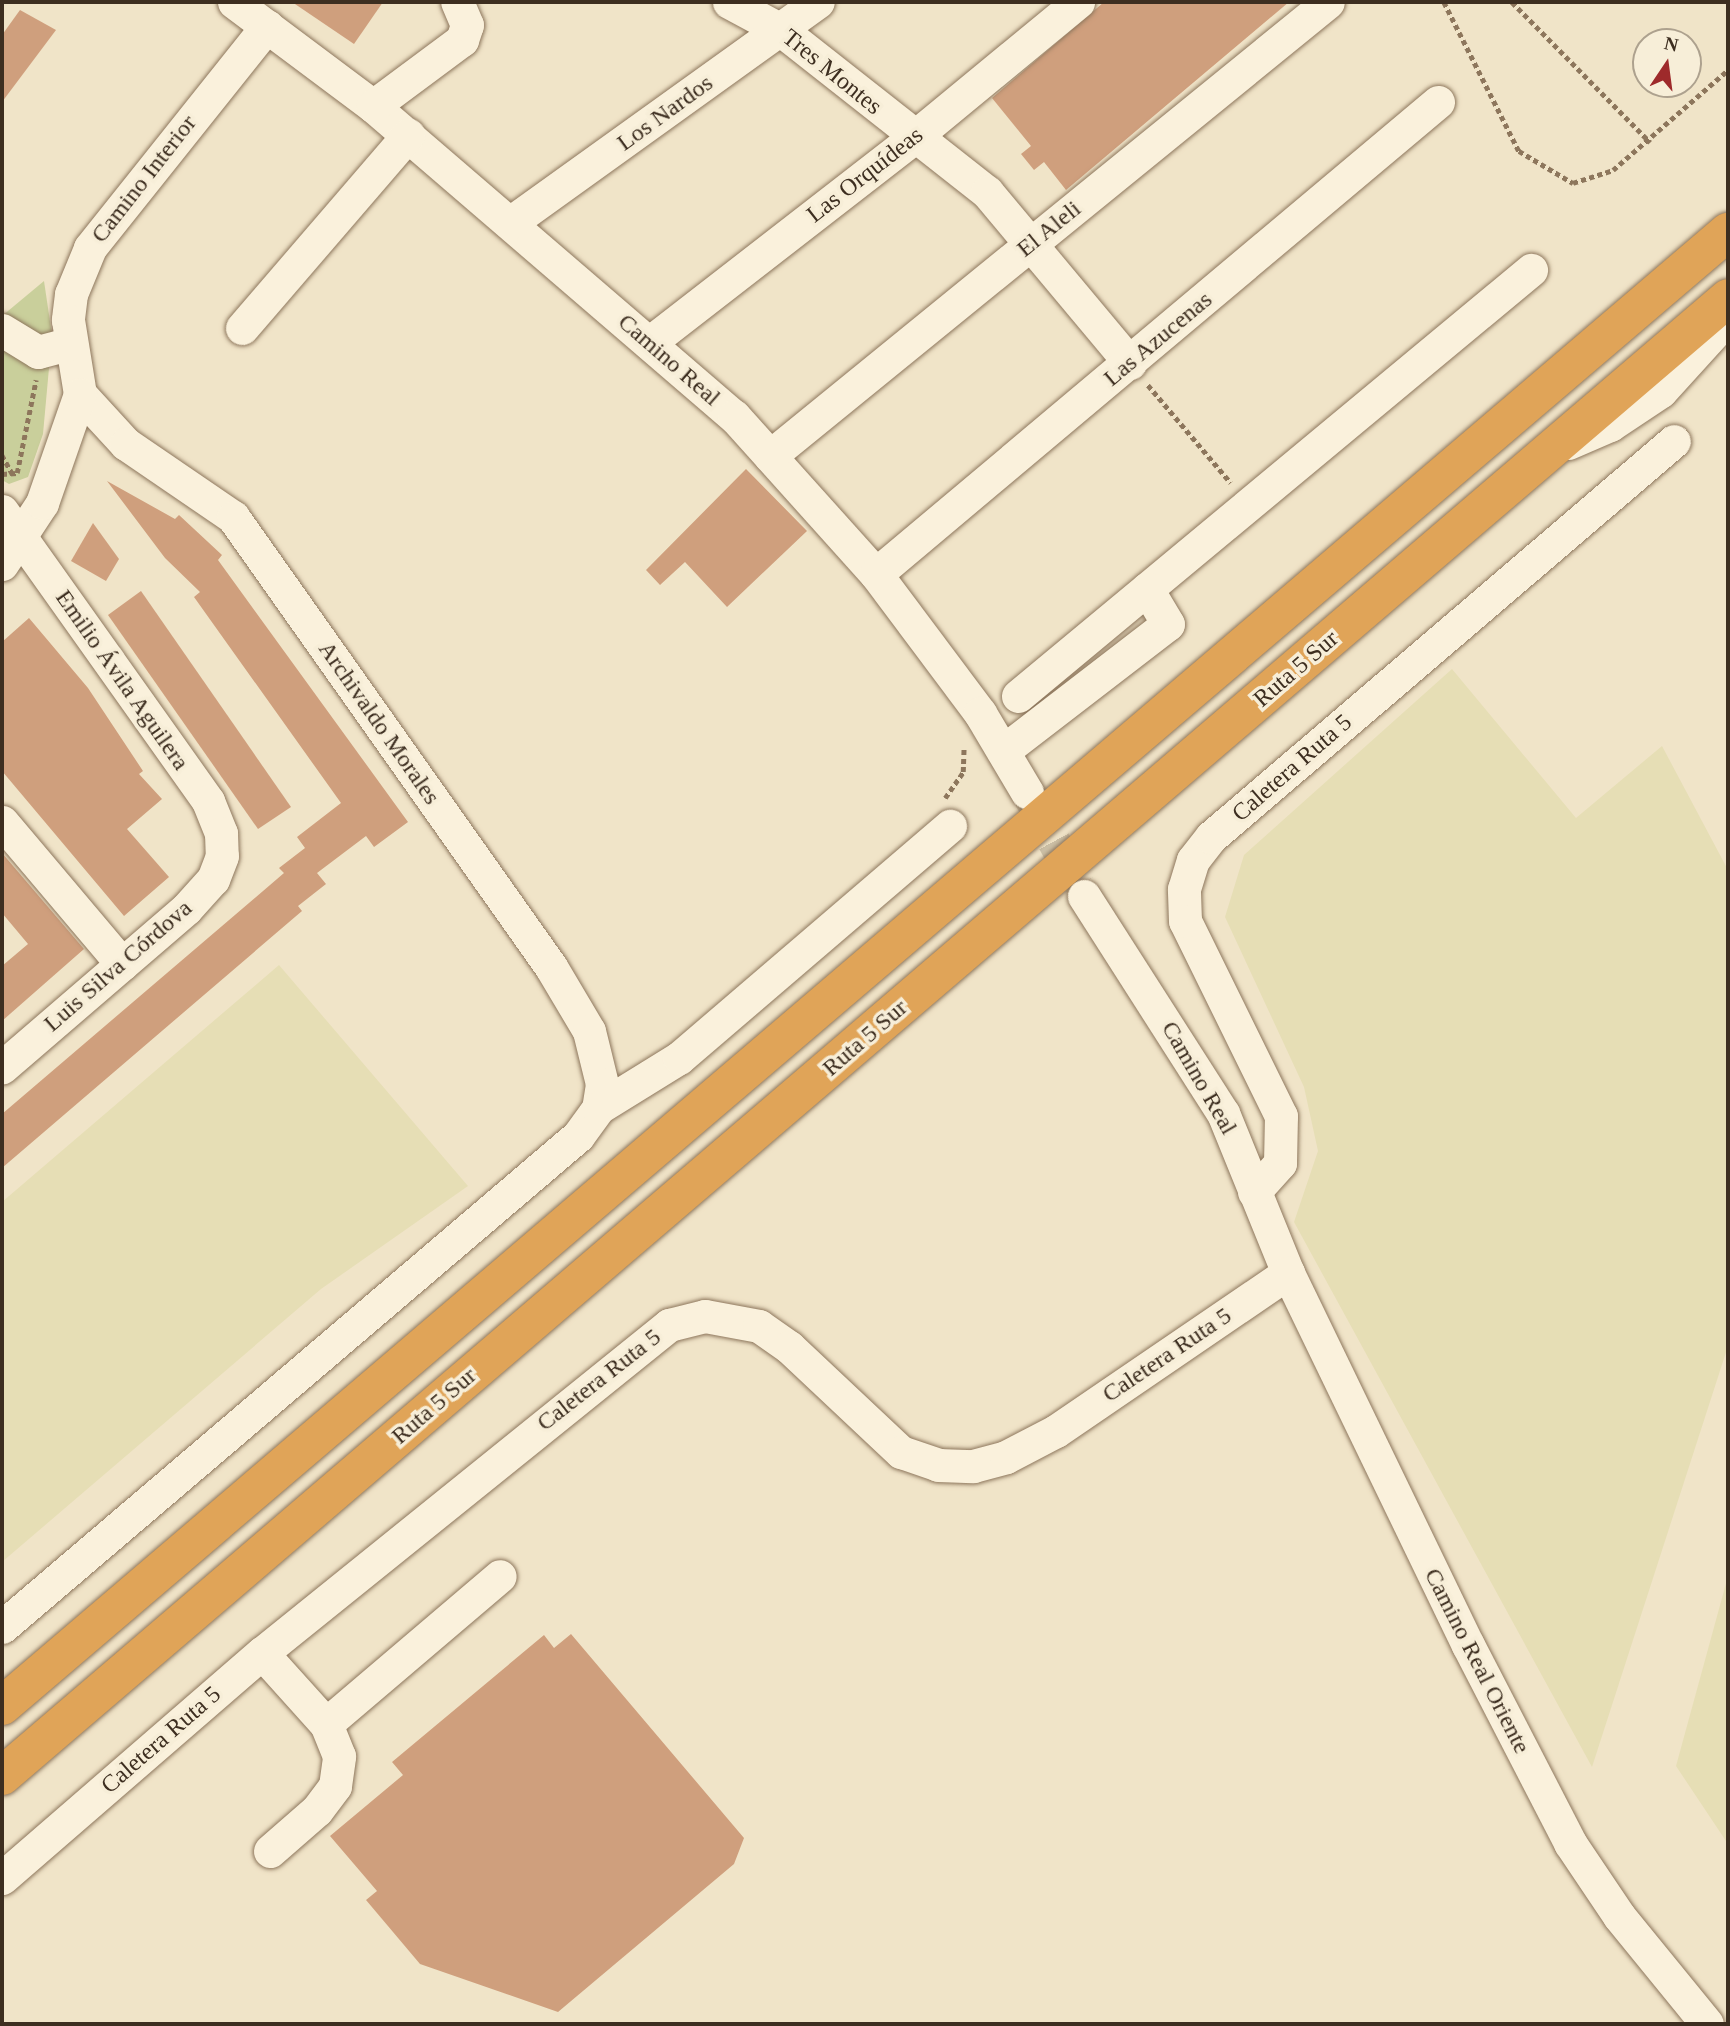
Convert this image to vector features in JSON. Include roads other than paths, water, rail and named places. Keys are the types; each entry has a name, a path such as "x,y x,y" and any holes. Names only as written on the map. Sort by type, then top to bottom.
{"highway":[{"path":"2,1706 1728,232"},
{"name":"Ruta 5 Sur","path":"2,1776 1728,298"}],"street":[{"name":"Camino Real","path":"234,2 373,106 734,416 876,574 1003,751 1027,792"},
{"path":"373,106 462,40 467,25 457,2"},
{"name":"Tres Montes","path":"729,2 781,30 913,138 987,192 1033,242 1130,363"},
{"name":"Los Nardos","path":"510,223 818,2"},
{"name":"Las Orquídeas","path":"649,343 913,138 1078,2"},
{"name":"El Aleli","path":"770,456 1328,2"},
{"name":"Camino Interior","path":"80,394 68,344 71,294 105,223 267,26"},
{"name":"Las Azucenas","path":"876,574 1438,102"},
{"path":"242,328 408,135"},
{"path":"1018,696 1531,270"},
{"path":"1553,449 1610,425 1661,391 1728,317"},
{"path":"2,330 37,352 68,344"},
{"path":"12,552 59,464 80,394"},
{"name":"Archivaldo Morales","path":"80,394 126,444 233,517 563,987 589,1031 598,1063 598,1108"},
{"name":"Caletera Ruta 5","path":"1254,1192 1280,1163 1281,1116 1185,921 1184,889 1193,860 1212,837 1674,440"},
{"name":"Emilio Ávila Aguilera","path":"2,511 12,552 208,801 221,833 222,856"},
{"path":"1003,751 1168,624 1147,589"},
{"path":"2,822 122,964"},
{"path":"2,1627 578,1136 598,1108 679,1058 950,826"},
{"name":"Luis Silva Córdova","path":"2,1067 200,895 222,856"},
{"name":"Camino Real","path":"1084,896 1208,1085 1289,1273"},
{"name":"Caletera Ruta 5","path":"2,1878 262,1653 669,1325 715,1316 759,1326 789,1346 885,1442 919,1460 973,1466 1006,1457 1056,1431 1289,1273"},
{"name":"Camino Real Oriente","path":"1289,1273 1468,1645 1570,1843 1619,1916 1707,2024"},
{"path":"326,1724 500,1576"},
{"path":"262,1653 326,1724 339,1756 335,1786 317,1810 270,1851"}],"tunnel":[{"path":"1030,797 1078,885"}]}
